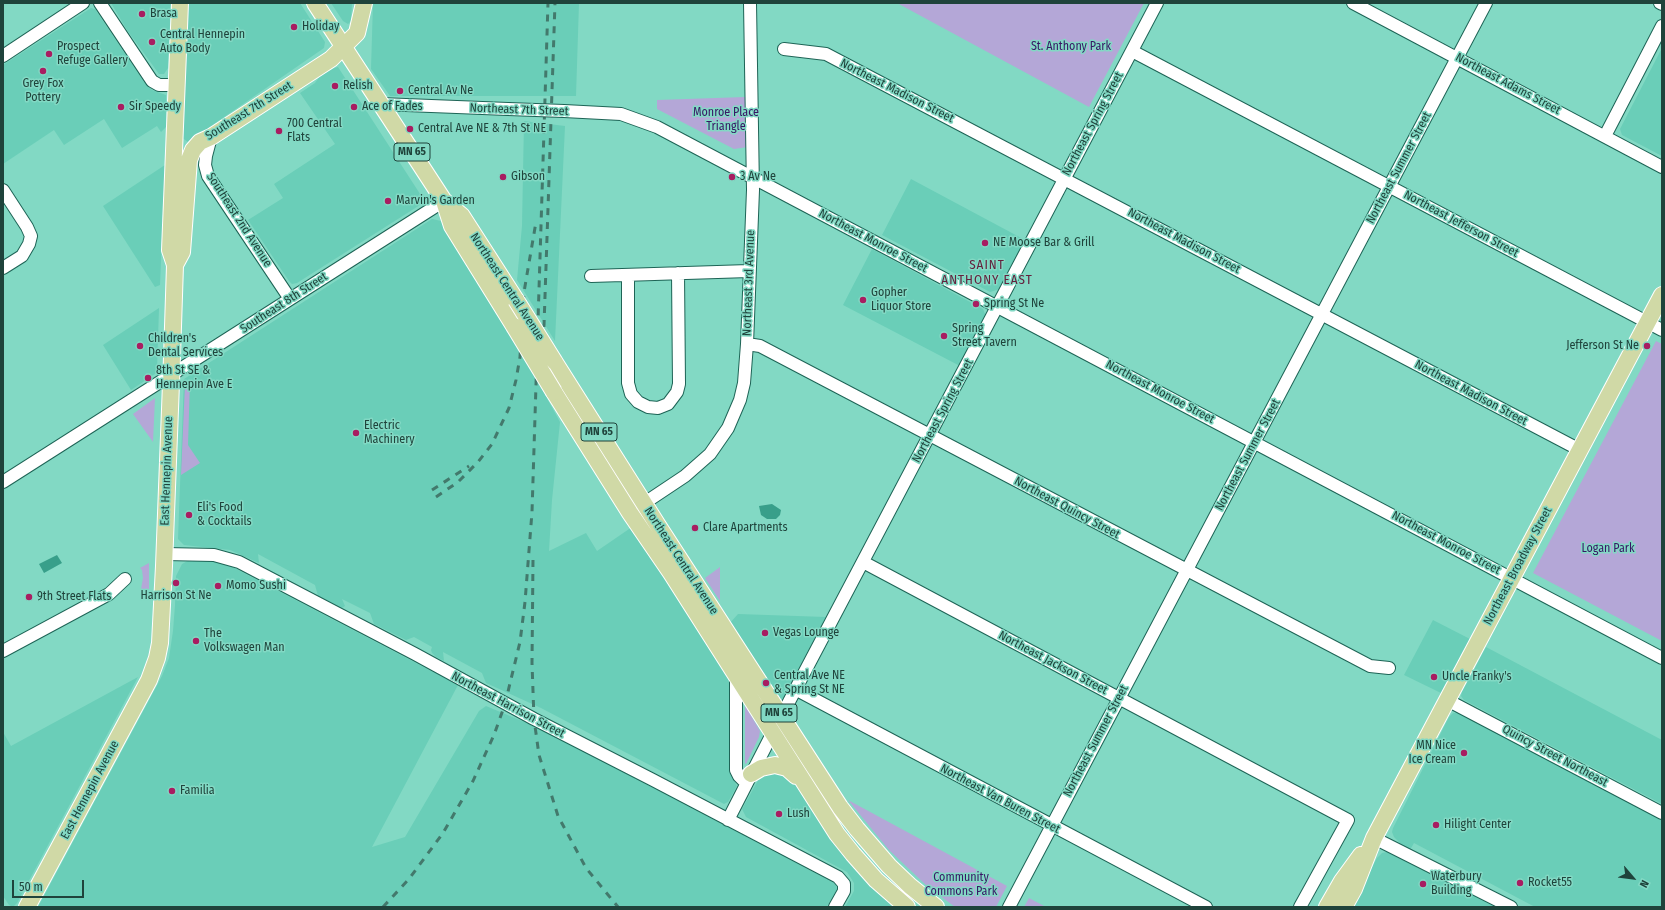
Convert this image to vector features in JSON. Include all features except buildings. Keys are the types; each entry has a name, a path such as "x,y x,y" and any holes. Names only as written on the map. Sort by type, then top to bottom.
{"main road":[{"name":"East Hennepin Avenue","path":"27,907 149,680 157,658 160,644 175,264 170,250 180,3"},
{"name":"Northeast Central Avenue","path":"315,3 444,201 452,226 554,392 837,834 852,854 876,880 906,907"},
{"name":"Southeast 7th Street","path":"175,264 182,252 188,160 200,142 211,138 331,59 357,33 364,3"},
{"name":"Northeast Central Avenue","path":"444,201 462,216 644,503 840,807 889,866 910,886 936,907"},
{"name":"Northeast Broadway Street","path":"1344,907 1354,889 1374,838 1662,295"},
{"path":"749,779 761,768 780,765 787,768 806,786"},
{"name":"Northeast Broadway Street","path":"1327,907 1342,881 1374,838"}],"street":[{"path":"3,56 83,3"},
{"path":"100,3 152,81 159,85 176,85"},
{"name":"Northeast 3rd Avenue","path":"630,512 698,465 710,454 728,428 740,400 744,383 747,344 753,177 750,3"},
{"name":"Northeast Spring Street","path":"728,820 795,689 930,436 1157,3"},
{"name":"Northeast Adams Street","path":"1352,3 1457,57 1662,167"},
{"name":"Northeast Summer Street","path":"1009,907 1486,3"},
{"path":"1604,136 1662,26"},
{"name":"Northeast Madison Street","path":"784,49 826,54 1580,450"},
{"name":"Northeast Jefferson Street","path":"1132,51 1662,330"},
{"name":"Northeast 7th Street","path":"380,104 621,114 657,127"},
{"name":"Northeast Monroe Street","path":"657,127 1662,658"},
{"name":"Southeast 2nd Avenue","path":"211,138 205,165 208,176 290,299"},
{"path":"3,190 27,227 30,236 29,244 22,256 3,268"},
{"name":"Southeast 8th Street","path":"3,482 444,201"},
{"path":"591,276 749,271"},
{"path":"628,275 628,383 632,394 638,402 648,407 658,408 668,404 676,392 679,384 678,273"},
{"name":"Northeast Quincy Street","path":"747,344 760,346 1186,571 1370,666 1389,668"},
{"name":"Northeast Harrison Street","path":"164,554 214,555 239,562 416,654 534,720 838,877 844,884 844,891 835,907"},
{"name":"Northeast Jackson Street","path":"863,562 1348,820 1300,907"},
{"path":"3,651 109,594 125,579"},
{"path":"736,676 736,770 739,776 749,779"},
{"name":"Northeast Van Buren Street","path":"795,689 1206,907"},
{"name":"Quincy Street Northeast","path":"1447,700 1662,812"},
{"path":"1374,838 1511,907"}],"shaded area":[{"path":"111,3 171,3 168,68 164,74 159,74 127,30"},
{"path":"186,3 300,3 325,42 324,48 188,142 181,137"},
{"path":"331,3 352,3 351,21 348,24 343,21"},
{"path":"373,3 579,3 576,96 390,96 371,69"},
{"path":"91,8 95,9 144,82 152,90 166,95 166,127 161,132 157,126 122,148 104,119 64,145 54,130 3,164 3,65"},
{"path":"1662,48 1662,156 1622,135 1620,129"},
{"path":"338,67 422,197 420,205 297,283 292,284 248,220 283,198 274,184 335,144 300,93 315,83 320,76"},
{"path":"524,121 565,126 555,341 517,280 522,226"},
{"path":"165,165 160,285 155,287 103,206"},
{"path":"911,179 1025,240 1000,289 990,292 882,235"},
{"path":"432,219 441,221 514,338 560,422 552,500 549,551 586,533 597,551 632,527 731,674 731,775 737,786 728,802 724,804 541,708 486,683 482,673 443,652 444,661 436,657 432,653 432,647 414,637 406,640 374,624 370,613 342,599 345,606 342,608 318,596 315,585 258,554 259,563 230,550 184,545 178,539 184,379"},
{"path":"872,249 983,309 986,316 960,366 843,305"},
{"path":"159,308 157,370 155,374 131,390 103,345"},
{"path":"772,504 781,510 780,515 776,519 767,519 761,515 759,506"},
{"path":"57,555 62,563 44,573 39,564"},
{"path":"191,559 221,561 458,685 372,847 405,837 479,711 486,706 541,729 836,884 837,889 827,907 38,907 162,676 169,658 173,631 176,576 182,564"},
{"path":"738,614 826,617 792,681 790,691 787,696 781,699 775,696 729,624"},
{"path":"1433,620 1470,639 1441,693 1404,675"},
{"path":"1486,647 1662,740 1662,804 1464,700 1461,696 1462,692"},
{"path":"138,677 17,903 13,907 9,905 3,896 3,732 11,746"},
{"path":"1459,712 1662,820 1662,907 1535,907 1414,843 1410,850 1405,848 1394,837 1392,832 1393,828 1449,717 1453,713"},
{"path":"768,770 791,775 901,907 845,907 854,891 854,883 847,872 746,817 742,809 761,775"},
{"path":"1392,851 1496,907 1351,907 1377,858 1382,853"}],"green space":[{"name":"St. Anthony Park","path":"897,3 1144,3 1089,107"},
{"name":"Monroe Place Triangle","path":"745,97 749,101 748,147 734,149 657,109 657,100"},
{"name":"Logan Park","path":"1656,341 1662,344 1662,641 1533,573"},
{"path":"190,380 188,445 200,463 181,475 185,384"},
{"path":"155,398 153,442 133,414"},
{"path":"149,563 149,589 141,589 143,578 142,570 140,568"},
{"path":"720,567 720,601 705,578"},
{"path":"745,705 760,731 759,737 746,764 745,763"},
{"name":"Community Commons Park","path":"848,800 1007,886 996,907 955,907 927,886 889,850"},
{"name":"Community Commons Park","path":"1029,898 1046,907 1024,907"}],"railway":[{"path":"383,907 409,879 443,833 473,781 494,735 505,704 520,642 525,602 532,512 548,3"},
{"path":"543,355 555,3"},
{"path":"436,497 458,482 478,462 492,444 509,408 520,357 524,292 536,222"},
{"path":"432,490 469,466"},
{"path":"533,560 532,663 534,719 539,755 558,816 586,868 618,907"}],"place":[{"name":"Brasa","path":"142,14"},
{"name":"Holiday","path":"294,27"},
{"name":"Central Hennepin Auto Body","path":"152,42"},
{"name":"Prospect Refuge Gallery","path":"49,54"},
{"name":"Grey Fox Pottery","path":"43,71"},
{"name":"Relish","path":"335,86"},
{"name":"Central Av Ne","path":"400,91"},
{"name":"Sir Speedy","path":"121,107"},
{"name":"Ace of Fades","path":"354,107"},
{"name":"Central Ave NE & 7th St NE","path":"410,129"},
{"name":"700 Central Flats","path":"279,131"},
{"name":"Gibson","path":"503,177"},
{"name":"3 Av Ne","path":"732,177"},
{"name":"Marvin's Garden","path":"388,201"},
{"name":"NE Moose Bar & Grill","path":"985,243"},
{"name":"Gopher Liquor Store","path":"863,300"},
{"name":"Spring St Ne","path":"976,304"},
{"name":"Spring Street Tavern","path":"944,336"},
{"name":"Children's Dental Services","path":"140,346"},
{"name":"Jefferson St Ne","path":"1647,346"},
{"name":"8th St SE & Hennepin Ave E","path":"148,378"},
{"name":"Electric Machinery","path":"356,433"},
{"name":"Eli's Food & Cocktails","path":"189,515"},
{"name":"Clare Apartments","path":"695,528"},
{"name":"Harrison St Ne","path":"176,583"},
{"name":"Momo Sushi","path":"218,586"},
{"name":"9th Street Flats","path":"29,597"},
{"name":"Vegas Lounge","path":"765,633"},
{"name":"The Volkswagen Man","path":"196,641"},
{"name":"Uncle Franky's","path":"1434,677"},
{"name":"Central Ave NE & Spring St NE","path":"766,683"},
{"name":"MN Nice Ice Cream","path":"1464,753"},
{"name":"Familia","path":"172,791"},
{"name":"Lush","path":"779,814"},
{"name":"Hilight Center","path":"1436,825"},
{"name":"Rocket55","path":"1520,883"},
{"name":"Waterbury Building","path":"1423,884"}],"district":[{"name":"SAINT ANTHONY EAST","path":"987,272"}]}
